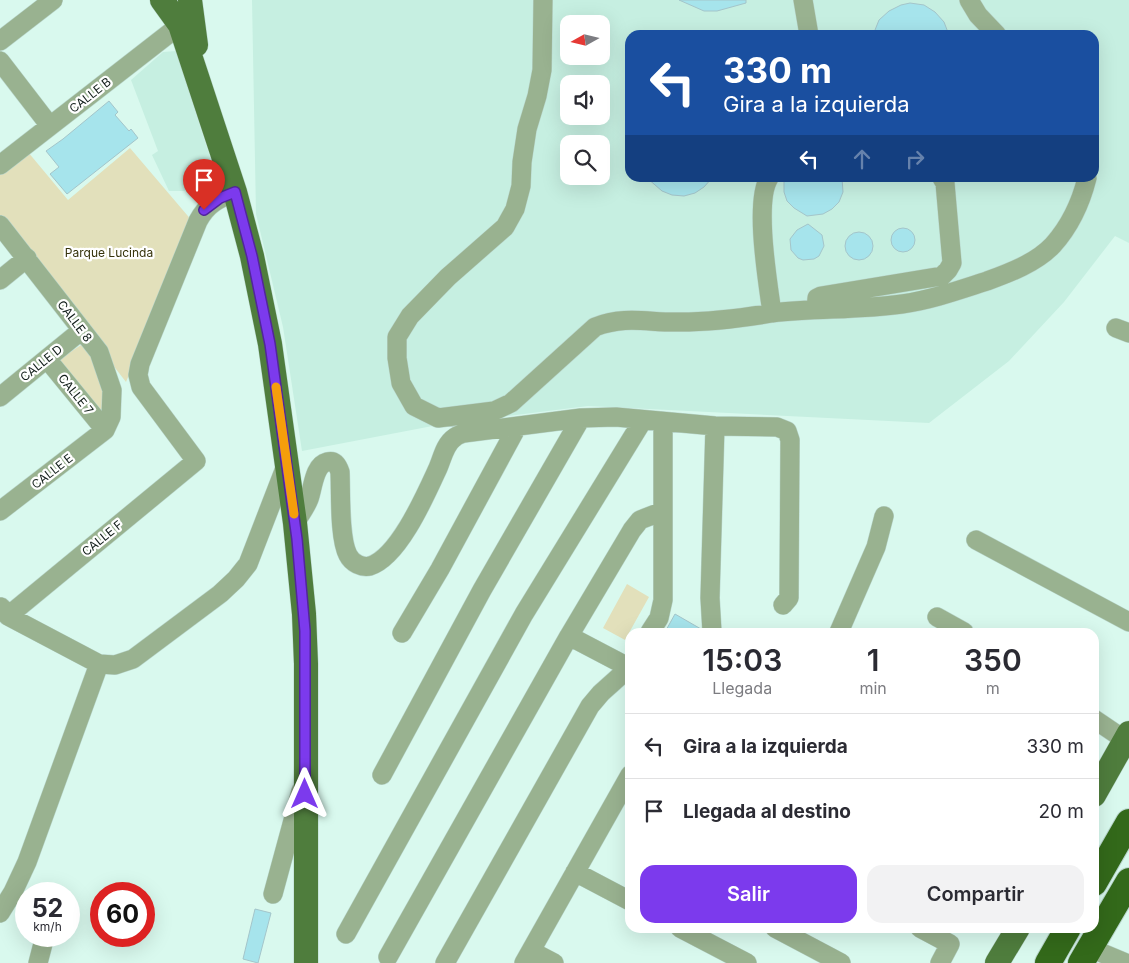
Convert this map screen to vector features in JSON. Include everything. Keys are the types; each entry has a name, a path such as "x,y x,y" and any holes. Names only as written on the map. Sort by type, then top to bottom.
{"highway":[{"path":"1099,874 1129,822"},
{"path":"1099,932 1129,881"},
{"path":"1048,963 1065,933"},
{"path":"1085,956 1098,933"}],"main road":[{"path":"162,0 180,25 235,192 252,256 270,344 295,523 304,614 306,963"},
{"path":"190,0 202,89"},
{"path":"1099,786 1127,737"},
{"path":"997,963 1015,933"}],"street":[{"path":"0,41 53,0"},
{"path":"543,0 542,70 537,96 527,129 522,162 521,186 515,209 505,227 448,277 410,316 398,337 397,358 401,383 414,406 438,418 494,411 511,403 595,327 607,322 622,320 678,322 902,304 944,295 999,277 1030,262 1052,245 1068,224 1083,196 1087,182"},
{"path":"803,0 808,30"},
{"path":"969,0 978,15 992,30"},
{"name":"CALLE B","path":"0,165 180,25"},
{"path":"0,61 50,126"},
{"path":"767,182 762,210 766,270 772,313"},
{"path":"816,310 817,298 821,296 942,276 952,263 944,182"},
{"name":"CALLE F","path":"4,611 196,461 141,387 138,376 140,364 198,221 204,210 220,198 235,192"},
{"name":"CALLE 8","path":"0,225 98,352 112,390 111,417 105,430"},
{"path":"0,280 27,258"},
{"name":"CALLE D","path":"0,397 82,330"},
{"name":"CALLE 7","path":"47,358 105,430"},
{"path":"295,523 308,501 318,468 324,462 331,461 337,464 340,472 344,541 348,556 357,565 367,567 377,564 395,547 422,503 447,446 453,438 464,433 581,418 616,417 715,426 777,427 787,431 790,440 789,598 783,605"},
{"path":"382,774 482,590 581,418"},
{"path":"346,934 524,614 642,420"},
{"path":"653,628 659,618 663,600 663,422"},
{"path":"712,628 710,598 715,426"},
{"path":"402,633 440,569 517,427"},
{"name":"CALLE E","path":"0,511 105,430"},
{"path":"4,611 99,664 114,665 133,659 220,594 248,564 287,464"},
{"path":"388,957 569,636 632,530 640,520 663,511"},
{"path":"841,628 876,548 884,516"},
{"path":"976,540 1129,622"},
{"path":"937,617 957,628"},
{"path":"569,636 625,664"},
{"path":"0,913 7,889 27,862 99,664"},
{"path":"445,963 590,706 601,693 625,671"},
{"path":"1099,722 1127,737"},
{"path":"273,894 306,774"},
{"path":"554,963 527,957 625,784"},
{"path":"575,872 625,898"},
{"path":"690,933 747,963"},
{"path":"784,933 841,963"},
{"path":"929,933 950,944 940,963"},
{"path":"38,963 42,947"},
{"path":"1085,956 1125,960"}],"shaded area":[{"path":"252,0 1129,0 1129,243 1115,236 1064,302 1009,361 929,423 588,406 443,424 302,451 283,327 256,214"},
{"path":"176,51 216,176 184,191 169,191 152,155 158,151 131,80 163,52"}],"green space":[{"name":"Parque Lucinda","path":"130,148 193,222 126,382 0,219 0,174 28,152 68,200"},
{"path":"84,343 91,351 104,385 102,414 57,361"},
{"path":"627,584 649,597 632,628 625,628 625,640 603,628"}],"building":[{"path":"679,0 746,0 746,3 717,11 704,11"},
{"path":"910,3 924,5 935,12 944,22 947,30 875,30 879,20 889,11"},
{"path":"109,101 118,112 115,115 138,138 67,194 50,174 59,167 46,151"},
{"path":"652,182 708,182 695,193 684,196 672,195 662,191"},
{"path":"784,182 842,182 843,192 839,202 823,214 807,216 787,201 784,192"},
{"path":"808,224 822,235 824,246 819,256 814,259 803,260 798,258 791,250 790,239 797,230"},
{"path":"903,228 911,232 915,240 911,248 903,252 895,248 891,240 895,232"},
{"path":"859,232 869,236 873,246 869,256 859,260 849,256 845,246 849,236"},
{"path":"675,614 699,628 667,628"},
{"path":"255,909 271,913 258,963 243,959"}],"slow traffic":[{"path":"276,387 294,514"}],"route":[{"path":"204,210 220,198 235,192 252,256 270,344 295,523 304,614 306,664 305,794"}]}
